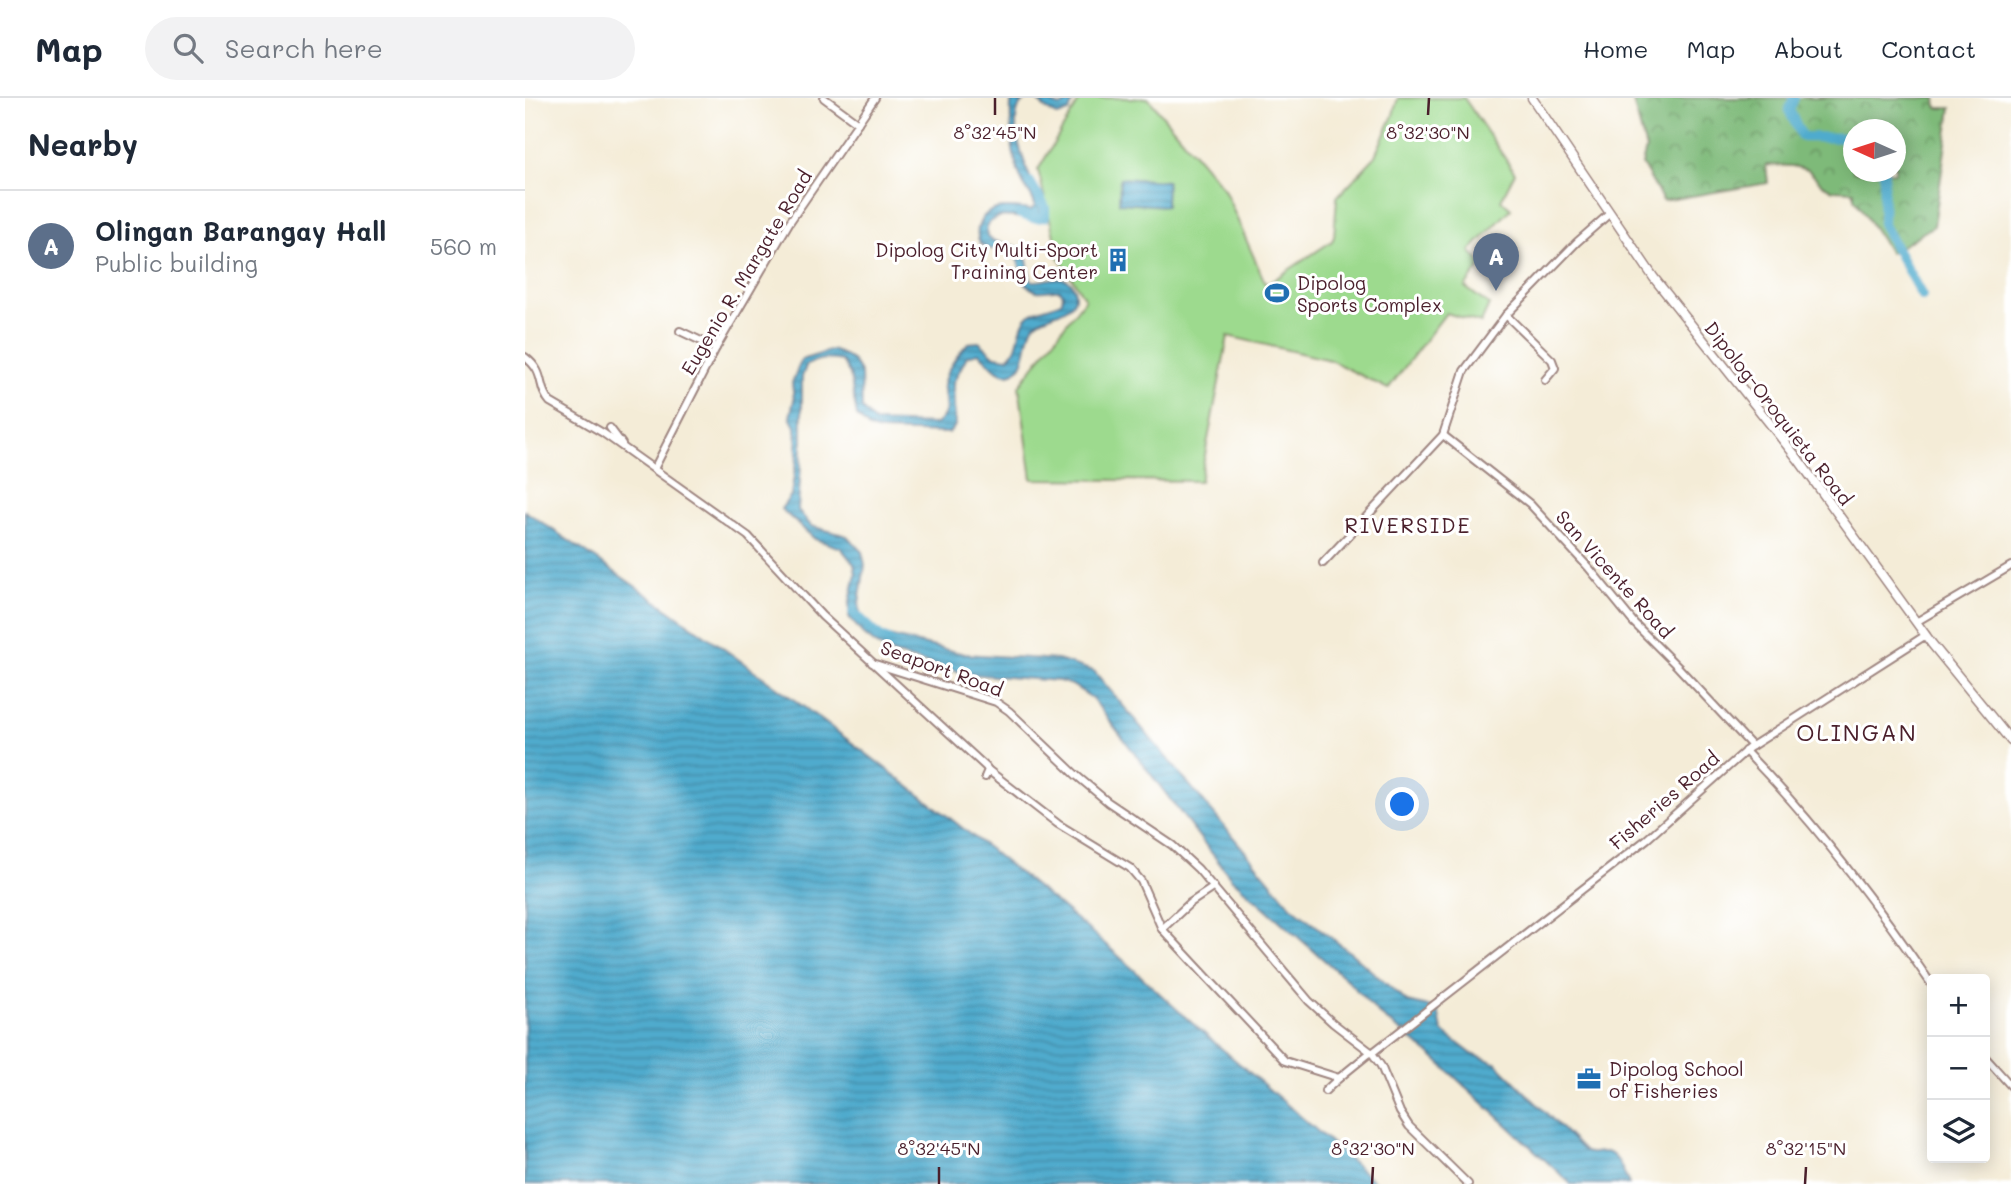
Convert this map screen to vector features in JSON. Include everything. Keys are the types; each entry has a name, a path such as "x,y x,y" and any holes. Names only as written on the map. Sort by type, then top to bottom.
{"main road":[{"name":"Dipolog-Oroquieta Road","path":"1532,98 1668,297 1798,459 1916,622 2011,741"}],"street":[{"path":"824,98 858,123"},
{"name":"Eugenio R. Margate Road","path":"654,468 716,348 789,223 875,98"},
{"path":"1323,563 1443,435 1464,371 1506,315 1577,242 1609,214"},
{"path":"1506,315 1552,360 1555,368 1545,380"},
{"path":"680,331 716,348"},
{"name":"Seaport Road","path":"525,358 539,372 550,402 585,421 628,450 748,536 822,616 873,663 996,702 1009,711 1108,802 1172,845 1215,887 1309,1001 1371,1053"},
{"path":"610,428 628,450"},
{"name":"San Vicente Road","path":"1443,435 1530,503 1634,623 1752,746"},
{"path":"1916,622 2011,566"},
{"name":"Fisheries Road","path":"1325,1091 1647,839 1745,751 1926,635"},
{"path":"873,663 987,773 1058,824 1130,869 1141,881 1162,929 1285,1062 1339,1078"},
{"path":"1745,751 1776,783 1826,843 1927,978"},
{"path":"1162,929 1190,903 1215,887"},
{"path":"1371,1053 1381,1066 1400,1112 1409,1126 1468,1184"},
{"path":"1990,1062 2011,1086"}],"green space":[{"name":"Dipolog Sports Complex","path":"1081,98 1148,98 1224,189 1266,285 1332,241 1337,197 1374,158 1398,98 1464,98 1515,173 1501,200 1511,209 1470,251 1482,264 1465,287 1489,305 1481,323 1446,313 1388,389 1330,360 1228,336 1200,481 1032,479 1019,386 1085,299 1059,257 1038,170"},
{"path":"1632,98 1936,98 1937,108 1951,108 1934,226 1890,253 1854,198 1854,191 1833,190 1822,184 1808,170 1766,165 1768,183 1663,201 1642,164 1646,149"}],"water":[{"path":"1013,98 1035,98 1023,103 1017,113 1016,128 1019,145 1041,205 1040,212 1026,218 999,217 987,226 987,237 1021,249 1026,256 1032,281 1057,278 1069,281 1075,295 1073,302 1068,308 1044,318 1032,328 1023,362 1014,372 999,372 978,353 967,356 953,383 955,426 949,433 881,431 869,428 857,416 850,374 842,361 815,361 806,366 802,377 802,448 798,510 811,526 847,536 862,552 865,565 859,603 862,627 874,635 965,654 1058,660 1094,671 1291,906 1407,1002 1438,1009 1442,1031 1472,1054 1496,1063 1585,1152 1608,1152 1612,1155 1629,1184 1571,1184 1431,1055 1379,1014 1348,981 1231,878 1092,698 1072,685 1059,681 968,674 893,654 878,646 863,634 849,617 856,574 854,564 841,548 815,539 781,509 791,495 797,456 796,429 790,417 794,400 792,383 801,360 832,350 853,361 861,374 862,409 874,422 936,424 946,409 944,382 954,361 968,343 979,342 995,356 1008,358 1015,349 1026,318 1033,312 1062,301 1063,294 1060,290 1031,289 1014,254 988,248 978,239 978,228 986,214 1000,208 1031,210 1035,206 1018,172 1013,152"},
{"path":"1035,98 1048,98 1060,107 1065,104 1067,98 1074,98 1069,112 1058,116"},
{"path":"1120,178 1167,181 1166,206 1119,203"},
{"path":"525,511 737,658 944,813 1094,934 1377,1184 525,1184"}],"waterway":[{"path":"1794,98 1789,110 1802,137 1843,138"},
{"path":"1020,214 1033,218 1045,217 1045,207 1030,182"},
{"path":"1884,182 1883,225 1922,296"},
{"path":"853,612 880,637 888,640"}],"place":[{"name":"Dipolog City Multi-Sport Training Center","path":"1118,260"},
{"name":"Olingan Barangay Hall","path":"1496,291"},
{"name":"Dipolog Sports Complex","path":"1277,293"},
{"name":"Dipolog School of Fisheries","path":"1589,1079"}],"district":[{"name":"RIVERSIDE","path":"1408,524"},
{"name":"OLINGAN","path":"1857,732"}]}
